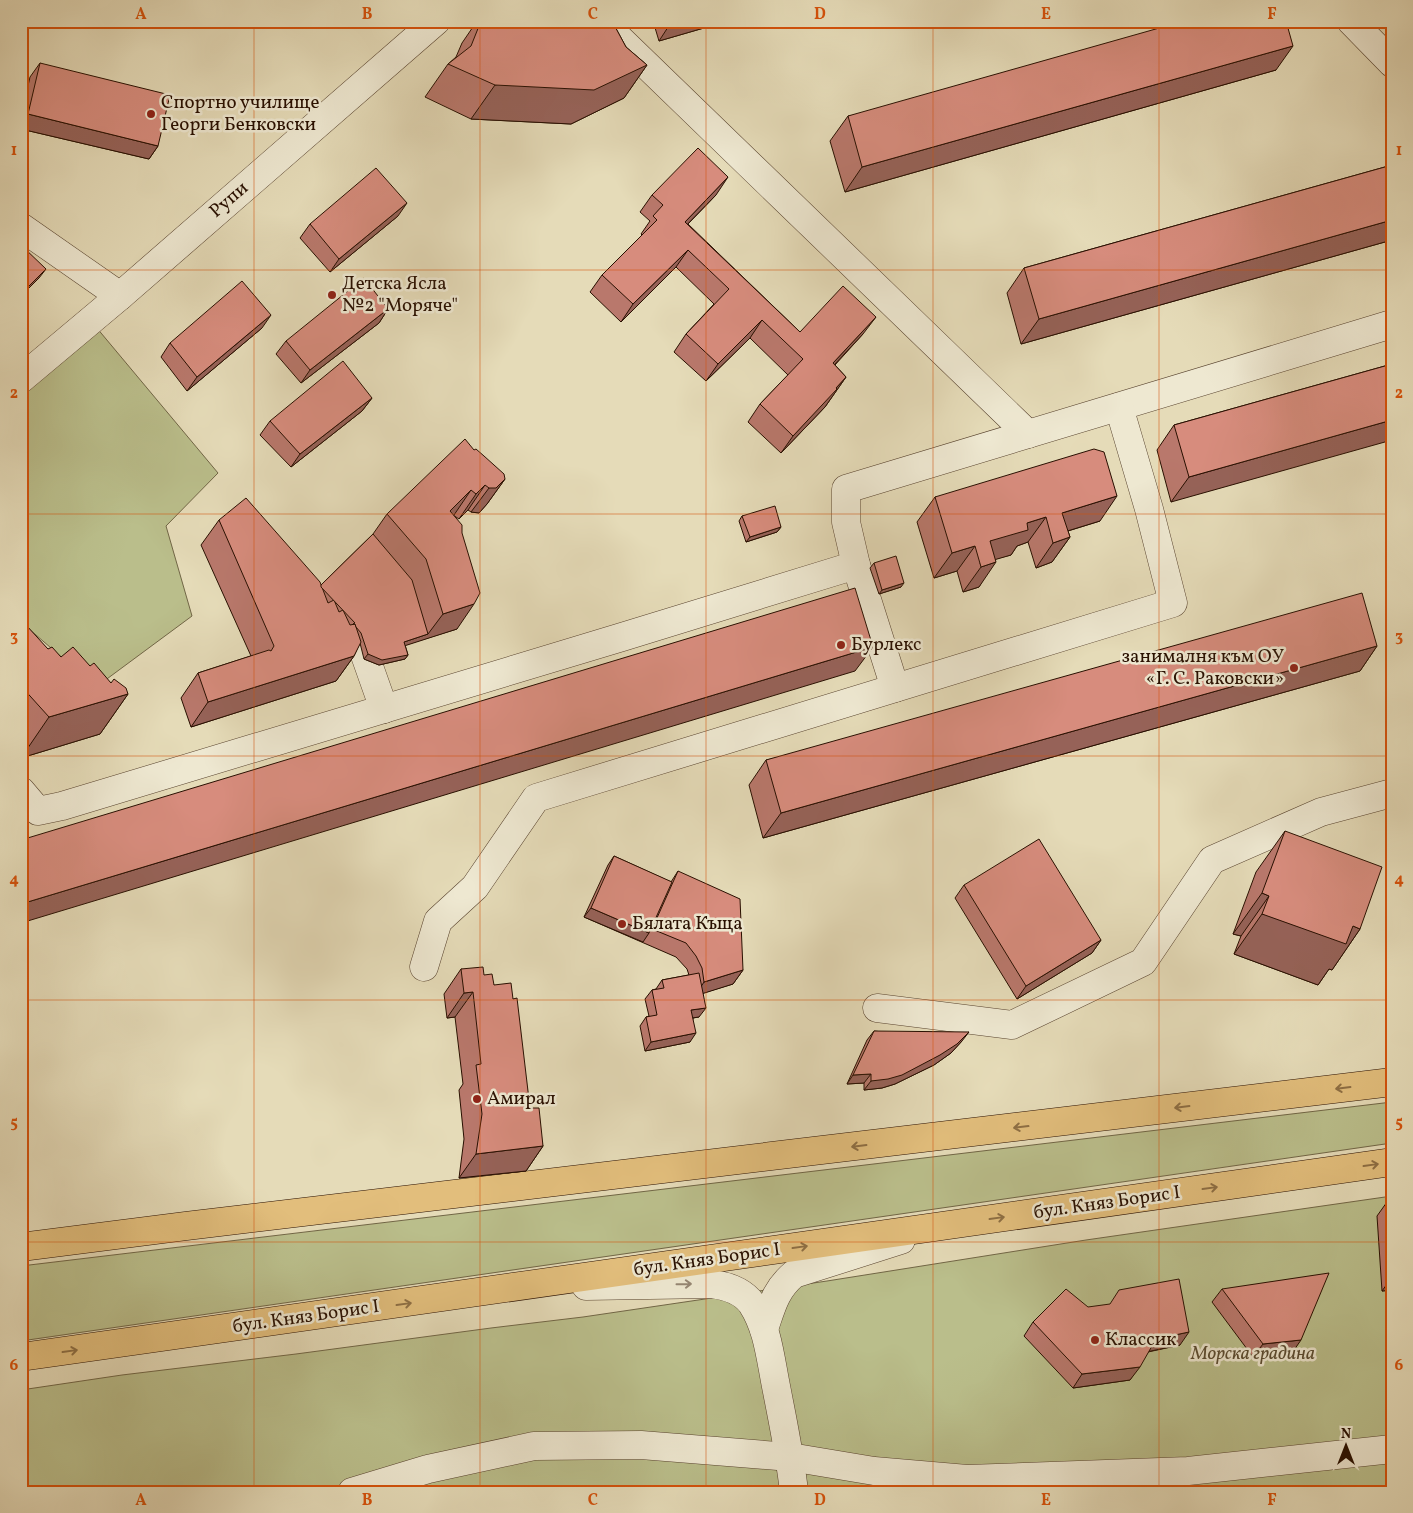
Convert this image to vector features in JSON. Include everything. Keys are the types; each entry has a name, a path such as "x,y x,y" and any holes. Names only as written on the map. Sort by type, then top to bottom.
{"main road":[{"path":"21,1247 1392,1082"},
{"name":"бул. Княз Борис I","path":"21,1358 1392,1162"}],"street":[{"name":"Рупи","path":"21,379 120,296 436,21"},
{"path":"601,21 1028,434"},
{"path":"1351,21 1392,63"},
{"path":"21,227 120,296"},
{"path":"895,688 856,565 846,522 846,489 1392,324"},
{"path":"508,806 1173,603 1119,407"},
{"path":"21,791 38,811 62,806 856,565"},
{"path":"334,610 360,641 384,709"},
{"path":"877,1008 1012,1025 1143,962 1212,860 1321,812 1392,794"},
{"path":"424,967 438,921 475,888 536,798"},
{"path":"764,1328 778,1290 794,1274 949,1225"},
{"path":"513,1288 701,1283 725,1286 744,1296 751,1303 764,1328 790,1457 794,1492"},
{"path":"352,1492 428,1468 534,1446 641,1445 790,1457 967,1485 1188,1471 1392,1449"}],"green space":[{"path":"91,321 218,473 166,526 192,616 96,687 21,622 21,379"},
{"path":"1392,1102 1392,1143 21,1341 21,1266"},
{"name":"Морска градина","path":"1392,1196 1392,1492 21,1492 21,1390 122,1375 583,1317 1086,1240"}],"building":[{"path":"481,21 612,21 626,47 647,65 594,90 495,85 448,64 471,46"},
{"path":"1184,21 1286,21 1293,46 862,167 848,116"},
{"path":"40,63 170,95 158,146 28,114"},
{"path":"698,148 728,177 685,222 800,332 843,286 876,317 833,363 846,377 793,436 760,404 803,359 762,320 718,364 686,334 729,289 688,250 633,304 602,275 657,220 653,216 663,205 652,195"},
{"path":"1392,165 1392,220 1039,319 1024,268"},
{"path":"376,168 407,203 339,259 310,224"},
{"path":"21,245 46,269 21,294"},
{"path":"364,278 388,309 310,370 286,341"},
{"path":"242,281 271,315 197,377 170,343"},
{"path":"343,361 372,398 300,454 270,421"},
{"path":"1392,364 1392,420 1189,477 1174,425"},
{"path":"465,439 474,450 476,449 504,474 505,479 496,488 489,488 485,485 476,494 471,490 450,511 462,525 462,533 480,593 474,604 443,614 426,559 387,514"},
{"path":"1094,449 1104,452 1117,496 1062,513 1070,537 1053,543 1046,517 1027,523 1028,530 990,541 996,562 981,567 975,546 952,553 935,497"},
{"path":"246,498 320,582 328,603 334,600 339,612 343,610 350,625 355,624 361,642 354,656 208,702 198,673 269,650 271,651 274,646 219,520"},
{"path":"775,506 781,527 750,537 742,516"},
{"path":"373,534 412,580 428,634 404,642 408,655 382,660 368,654 361,633 353,624 355,623 321,587"},
{"path":"896,556 904,583 882,590 874,563"},
{"path":"855,588 873,647 21,904 21,840"},
{"path":"1362,593 1377,646 781,813 766,760"},
{"path":"21,623 24,626 26,625 48,649 52,647 61,657 73,647 90,666 94,663 111,683 114,679 126,688 128,694 49,717 21,686"},
{"path":"1285,831 1382,867 1360,929 1353,926 1346,944 1262,914 1269,896 1262,893"},
{"path":"1039,839 1101,940 1026,986 964,885"},
{"path":"614,856 672,882 649,933 591,908"},
{"path":"678,871 740,899 743,970 704,982 702,968 686,943 652,929"},
{"path":"483,967 484,975 492,974 494,985 511,983 513,999 517,998 530,1108 539,1108 543,1146 476,1154 482,1114 476,1065 481,1064 473,992 464,993 461,969"},
{"path":"699,973 706,1008 691,1010 696,1033 651,1042 646,1017 657,1015 652,990 664,988 662,980"},
{"path":"874,1031 969,1032 957,1044 940,1055 902,1075 871,1081 871,1074 853,1075"},
{"path":"1387,1202 1392,1202 1392,1277"},
{"path":"1329,1273 1301,1340 1263,1344 1222,1289"},
{"path":"1179,1279 1189,1332 1156,1339 1140,1367 1082,1374 1033,1322 1066,1289 1088,1307 1110,1304 1119,1290"}],"place":[{"name":"Спортно училище Георги Бенковски","path":"151,114"},
{"name":"Детска Ясла №2 \"Моряче\"","path":"332,295"},
{"name":"Бурлекс","path":"841,645"},
{"name":"занималня към ОУ «Г. С. Раковски»","path":"1294,668"},
{"name":"Бялата Къща","path":"622,924"},
{"name":"Амирал","path":"477,1099"},
{"name":"Классик","path":"1095,1340"}]}
